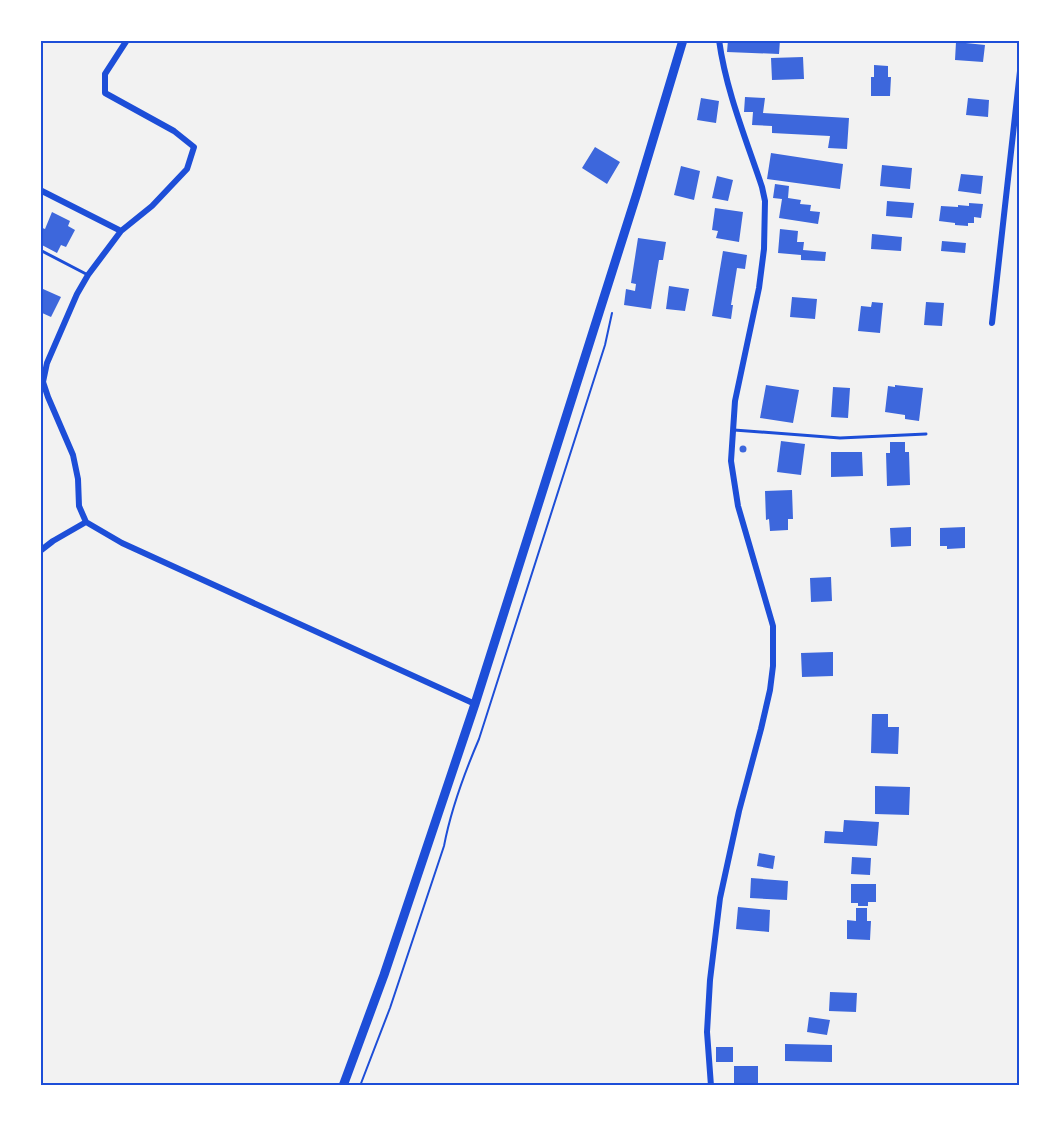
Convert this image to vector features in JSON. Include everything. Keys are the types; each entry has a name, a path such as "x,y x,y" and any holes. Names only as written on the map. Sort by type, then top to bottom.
{"main road":[{"path":"343,1086 384,975 475,704 683,40"}],"street":[{"path":"127,40 105,74 105,93 174,131 194,147 187,169 152,206 121,231 88,275 46,363 42,381 74,455 79,506 86,522 122,543 475,704"},
{"path":"711,1086 707,1032 710,980 720,898 739,811 766,709 773,666 773,626 738,506 730,461 735,401 759,288 764,249 765,201 722,64 719,40"},
{"path":"992,323 1020,70"},
{"path":"40,190 121,231"},
{"path":"40,551 86,522"}],"lane":[{"path":"40,250 88,275"},
{"path":"732,430 840,438 926,434"}],"path":[{"path":"360,1086 390,1008 430,891 448,825 483,728 605,345 612,313"}],"building":[{"path":"728,40 780,40 779,54 727,52"},
{"path":"956,42 985,45 983,62 955,60"},
{"path":"803,57 804,79 772,80 771,58"},
{"path":"874,65 888,66 888,77 891,77 890,96 871,96 871,77 874,77"},
{"path":"745,97 765,98 763,113 849,118 847,149 828,148 830,136 772,133 772,126 752,125 753,112 744,112"},
{"path":"701,98 719,101 716,123 697,120"},
{"path":"968,98 989,100 988,117 966,115"},
{"path":"595,147 620,162 607,184 582,168"},
{"path":"771,153 843,164 840,189 767,179"},
{"path":"882,165 912,168 910,189 880,186"},
{"path":"681,166 700,171 694,200 674,195"},
{"path":"961,174 983,176 981,194 958,191"},
{"path":"717,176 733,180 728,201 712,198"},
{"path":"775,184 789,186 788,198 801,200 800,204 811,205 810,211 820,212 818,224 779,218 782,199 773,198"},
{"path":"887,201 914,203 912,218 886,216"},
{"path":"969,203 983,204 981,218 974,217 974,223 968,223 968,226 939,221 941,206 969,206"},
{"path":"715,208 743,212 739,242 716,238 718,231 712,230"},
{"path":"52,212 70,221 68,226 75,230 66,247 61,245 57,253 40,244 40,227 45,229"},
{"path":"780,229 798,231 797,242 804,242 803,250 826,252 825,261 801,260 801,255 778,253"},
{"path":"872,234 902,237 901,251 871,249"},
{"path":"638,238 666,242 663,260 659,260 651,309 624,305 626,289 635,291 636,284 631,283"},
{"path":"942,241 966,243 965,253 941,251"},
{"path":"723,251 747,255 745,269 737,268 731,319 712,316"},
{"path":"669,286 689,289 685,311 666,309"},
{"path":"43,289 61,297 51,317 40,312 40,294"},
{"path":"792,297 817,299 815,319 790,317"},
{"path":"872,302 883,303 880,333 858,331 861,306 871,307"},
{"path":"926,302 944,303 942,326 924,325"},
{"path":"766,385 799,390 793,423 760,418"},
{"path":"895,385 923,388 919,421 905,419 905,415 885,412 888,386 895,387"},
{"path":"833,387 850,388 848,418 831,417"},
{"path":"781,441 805,444 801,475 777,472"},
{"path":"890,442 905,442 905,452 909,452 910,485 887,486 886,453 890,453"},
{"path":"743,446 746,449 743,452 740,449"},
{"path":"831,452 862,452 863,476 831,477"},
{"path":"792,490 793,519 788,519 788,530 770,531 769,519 766,520 765,491"},
{"path":"911,527 911,546 891,547 890,528"},
{"path":"965,527 965,548 947,549 947,546 940,546 940,528"},
{"path":"831,577 832,601 811,602 810,578"},
{"path":"833,652 833,676 802,677 801,653"},
{"path":"872,714 888,714 888,727 899,727 898,754 871,753"},
{"path":"875,786 910,787 909,815 875,814"},
{"path":"844,820 879,822 877,846 824,843 825,831 843,832"},
{"path":"759,853 775,856 773,869 757,866"},
{"path":"852,857 871,858 870,875 851,874"},
{"path":"751,878 788,881 787,900 750,898"},
{"path":"851,884 876,884 876,902 868,902 868,906 851,903"},
{"path":"738,907 770,910 769,932 736,929"},
{"path":"856,908 867,908 867,921 871,921 870,940 847,939 847,920 856,921"},
{"path":"830,992 857,993 856,1012 829,1011"},
{"path":"809,1017 830,1020 827,1035 807,1032"},
{"path":"785,1044 832,1045 832,1062 785,1061"},
{"path":"716,1047 733,1047 733,1062 716,1062"},
{"path":"734,1066 758,1066 758,1086 734,1086"}]}
